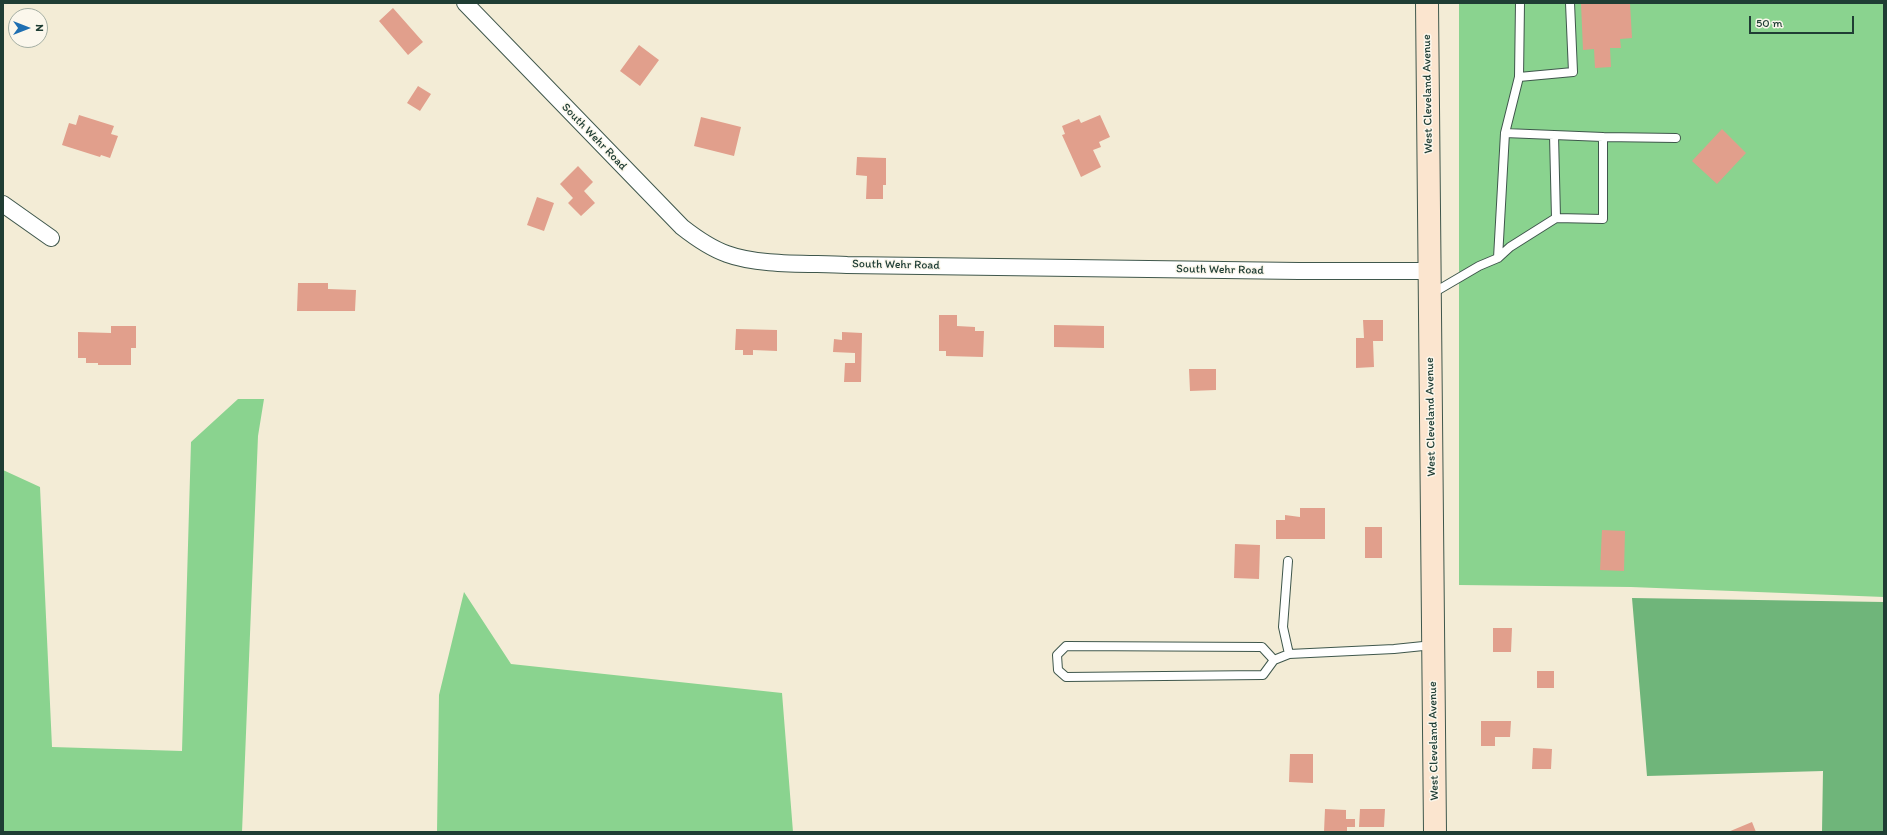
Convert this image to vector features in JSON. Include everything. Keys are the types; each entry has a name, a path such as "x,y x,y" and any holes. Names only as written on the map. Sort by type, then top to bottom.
{"main road":[{"name":"West Cleveland Avenue","path":"1427,3 1435,832"}],"street":[{"name":"South Wehr Road","path":"465,3 682,227 705,244 727,254 742,258 774,262 847,265 1299,272 1430,272"},
{"path":"3,204 51,238"}],"lane":[{"path":"1498,258 1505,133 1519,77 1520,3"},
{"path":"1519,77 1573,72 1570,3"},
{"path":"1505,133 1676,138"},
{"path":"1554,135 1556,218"},
{"path":"1430,295 1479,266 1498,258 1510,247 1556,218 1603,219 1603,137"},
{"path":"1288,561 1283,627 1289,654"},
{"path":"1274,660 1262,647 1066,646 1057,655 1058,670 1066,677 1263,675 1274,660 1289,654 1394,649 1434,645"}],"green space":[{"path":"1459,3 1884,3 1884,597 1631,587 1459,585"},
{"path":"238,399 264,399 258,436 242,832 3,832 3,470 40,487 52,747 182,751 191,442"},
{"path":"464,592 511,664 782,693 793,832 437,832 439,695"},
{"path":"1632,598 1884,602 1884,832 1822,832 1823,771 1647,776"}],"building":[{"path":"1581,3 1630,3 1632,38 1620,39 1621,48 1610,48 1611,67 1595,68 1594,49 1583,50"},
{"path":"393,8 423,42 408,55 379,21"},
{"path":"639,45 659,60 640,86 620,71"},
{"path":"418,86 431,94 420,111 407,103"},
{"path":"79,115 114,126 111,134 118,136 110,158 101,155 100,157 62,145 69,123 76,125"},
{"path":"1100,115 1110,137 1099,142 1101,147 1093,150 1101,167 1081,177 1062,135 1065,134 1062,126 1079,119 1081,123"},
{"path":"701,117 741,127 734,156 694,146"},
{"path":"1722,129 1746,153 1717,184 1692,161"},
{"path":"857,157 886,158 886,185 883,185 883,199 866,199 867,176 856,175"},
{"path":"578,166 593,182 584,191 595,203 581,216 568,203 573,198 560,184"},
{"path":"537,197 554,203 544,231 527,225"},
{"path":"298,283 328,283 328,289 356,290 355,311 297,311"},
{"path":"939,315 957,315 957,326 975,327 975,331 984,331 983,357 946,356 946,351 939,351"},
{"path":"1363,320 1383,320 1383,341 1373,341 1374,367 1356,368 1356,338 1364,338"},
{"path":"1054,325 1104,326 1104,348 1054,347"},
{"path":"111,326 136,326 136,348 131,348 131,365 98,365 98,363 86,363 86,358 78,358 78,332 111,333"},
{"path":"736,329 777,330 777,351 753,350 753,355 743,355 743,350 735,350"},
{"path":"842,332 862,333 861,382 844,382 845,363 855,363 855,353 833,352 834,339 842,340"},
{"path":"1189,369 1216,369 1216,390 1190,391"},
{"path":"1300,508 1325,508 1325,539 1276,539 1276,520 1285,520 1285,515 1300,517"},
{"path":"1365,527 1382,527 1382,558 1365,558"},
{"path":"1602,530 1625,531 1624,571 1600,570"},
{"path":"1235,544 1260,545 1259,579 1234,578"},
{"path":"1493,628 1512,628 1511,652 1493,652"},
{"path":"1537,671 1554,671 1554,688 1537,688"},
{"path":"1481,721 1511,721 1510,737 1495,737 1495,746 1481,746"},
{"path":"1533,748 1552,749 1551,769 1532,769"},
{"path":"1290,754 1313,754 1313,783 1289,782"},
{"path":"1325,809 1346,810 1346,819 1355,819 1355,827 1347,827 1347,832 1324,832"},
{"path":"1360,809 1385,809 1384,827 1359,827"},
{"path":"1752,822 1756,832 1728,832"}]}
